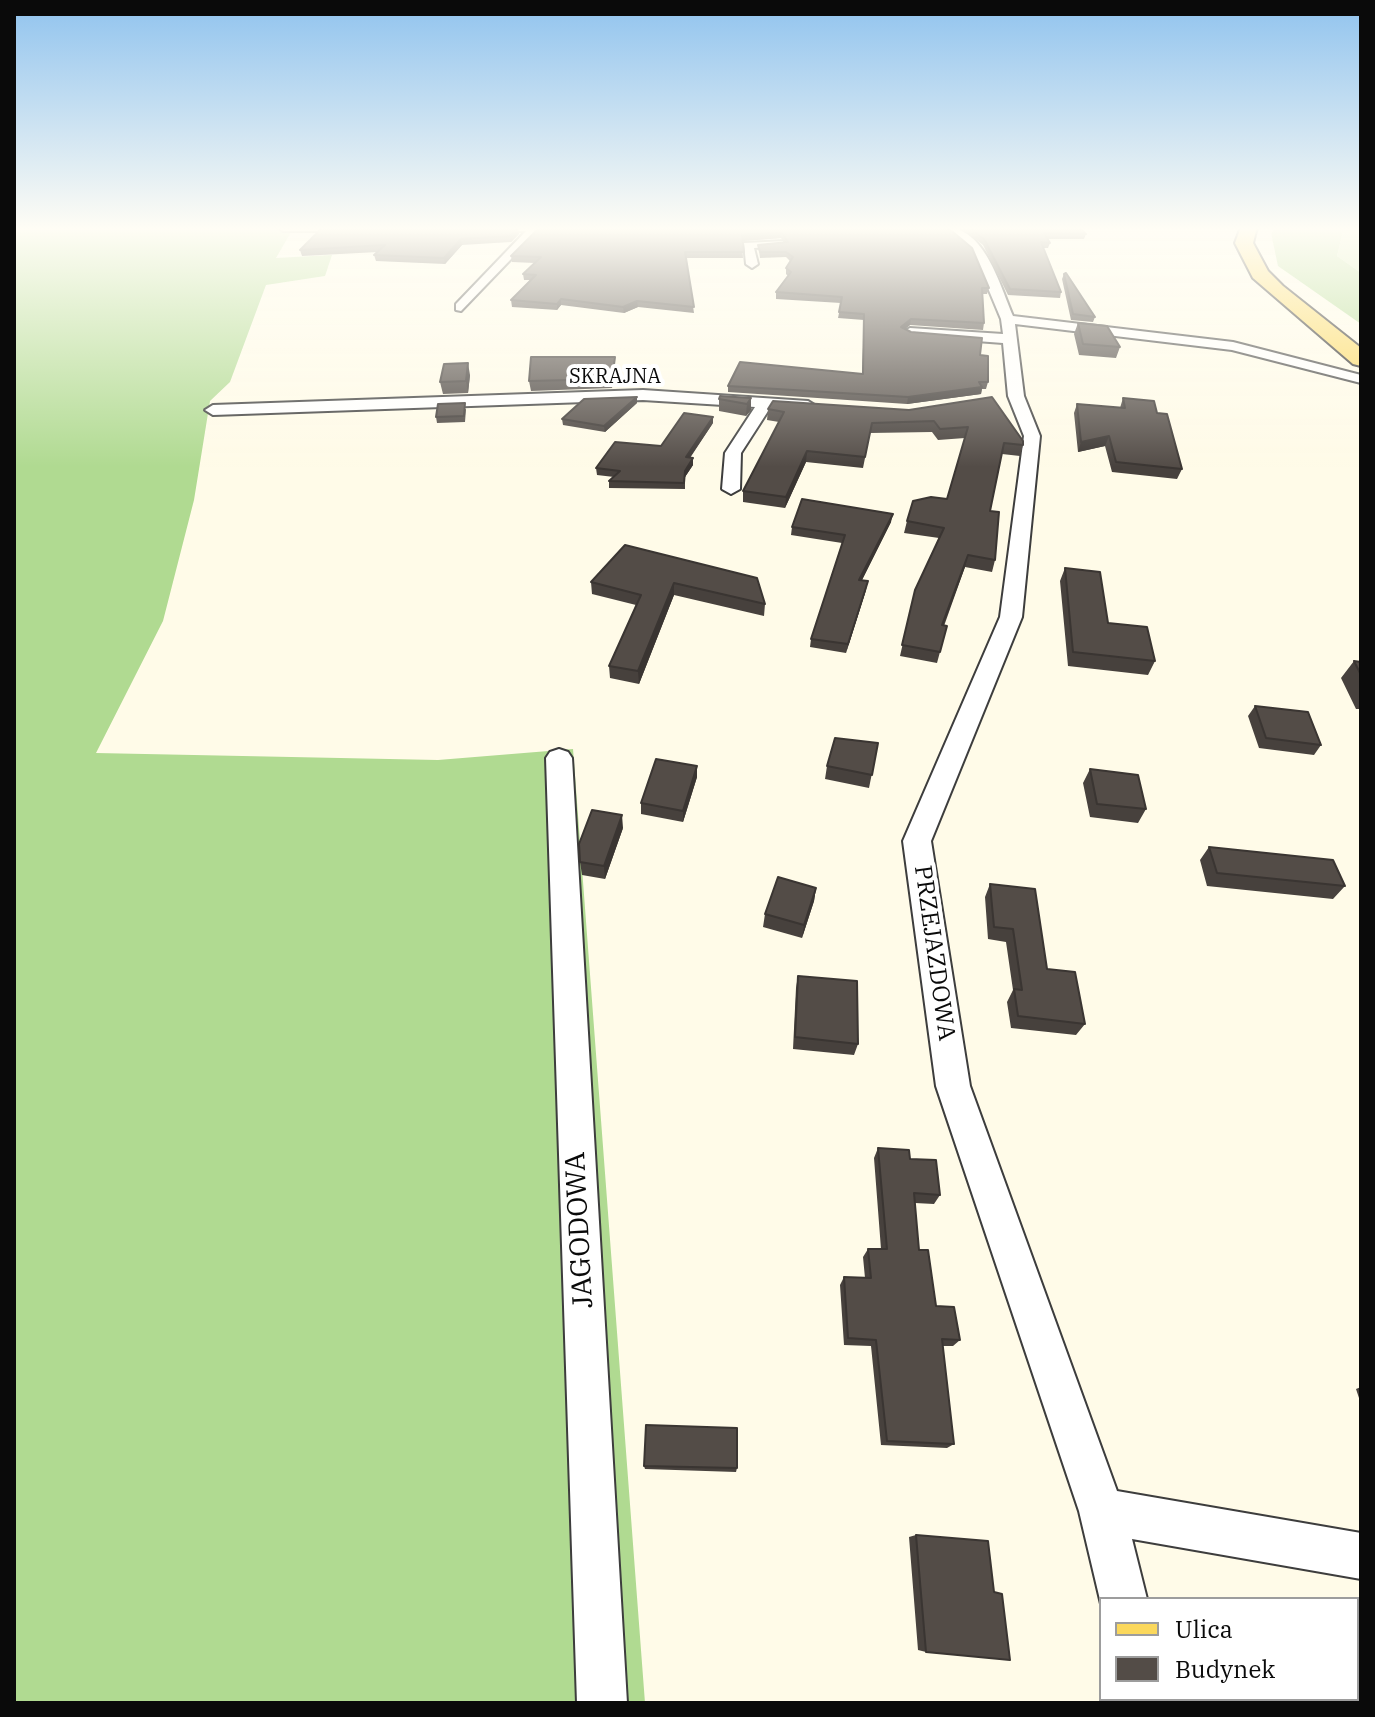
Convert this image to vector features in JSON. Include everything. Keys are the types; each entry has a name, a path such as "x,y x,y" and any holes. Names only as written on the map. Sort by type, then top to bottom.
{"main road":[{"path":"1299,307 1361,359"}],"street":[{"name":"PRZEJAZDOWA","path":"1000,307 1009,329 1008,398 1032,436 1011,617 917,841 953,1086 1102,1511 1123,1597"},
{"path":"910,332 1009,329 1233,346 1315,370 1361,379"},
{"name":"SKRAJNA","path":"213,410 643,395 829,407"},
{"path":"731,489 733,453 766,403"},
{"name":"JAGODOWA","path":"559,758 602,1703"},
{"path":"1102,1511 1361,1556"}],"green space":[{"path":"14,307 258,307 230,382 210,401 194,500 163,621 96,753 438,760 573,749 645,1703 14,1703"},
{"path":"1337,307 1361,307 1361,324"}],"building":[{"path":"840,307 983,307 984,323 911,319 901,327 911,332 982,338 980,355 988,356 988,382 979,382 982,387 908,397 728,386 740,362 863,374 864,314 839,312"},
{"path":"1071,307 1088,307 1095,317 1073,314"},
{"path":"1078,323 1107,326 1120,347 1083,344"},
{"path":"531,357 615,357 612,379 529,381"},
{"path":"468,363 466,381 440,382 444,364"},
{"path":"720,396 751,398 747,404 719,399"},
{"path":"637,397 604,426 562,419 584,399"},
{"path":"992,397 1023,445 1004,443 990,511 999,512 995,560 968,555 942,625 947,626 940,652 902,645 915,590 944,528 907,521 913,501 931,497 947,499 968,427 940,429 934,421 872,423 865,457 807,451 786,497 743,491 784,412 768,409 773,401 909,410"},
{"path":"1123,398 1154,401 1157,413 1167,414 1182,469 1116,462 1109,436 1081,442 1077,404 1125,408"},
{"path":"465,403 464,416 436,417 438,404"},
{"path":"684,413 713,417 686,457 693,458 685,471 684,483 609,481 620,471 596,468 615,442 661,446"},
{"path":"802,499 893,514 859,580 868,581 848,644 811,639 845,535 792,527"},
{"path":"625,545 757,578 765,604 674,583 638,671 609,666 641,595 591,582"},
{"path":"1065,568 1100,572 1108,623 1147,627 1155,661 1073,652"},
{"path":"1354,661 1361,662 1361,675"},
{"path":"1255,706 1308,712 1321,745 1266,738"},
{"path":"835,738 878,743 872,775 827,766"},
{"path":"656,759 697,766 683,811 641,803"},
{"path":"1090,769 1138,775 1146,809 1097,804"},
{"path":"592,810 622,815 604,866 580,862 579,844"},
{"path":"1209,847 1333,860 1345,886 1217,873"},
{"path":"778,877 816,888 804,925 765,914"},
{"path":"990,884 1035,889 1047,969 1075,972 1085,1024 1018,1016 1014,989 1022,990 1013,929 994,927"},
{"path":"798,976 857,981 858,1044 795,1037"},
{"path":"878,1148 909,1150 910,1159 936,1160 940,1195 914,1193 919,1250 928,1250 936,1306 954,1307 960,1340 942,1339 954,1444 887,1441 876,1340 848,1338 844,1277 871,1278 868,1249 887,1249"},
{"path":"646,1425 737,1428 737,1468 644,1466"},
{"path":"916,1535 988,1541 994,1592 1002,1594 1010,1660 926,1652"}]}
